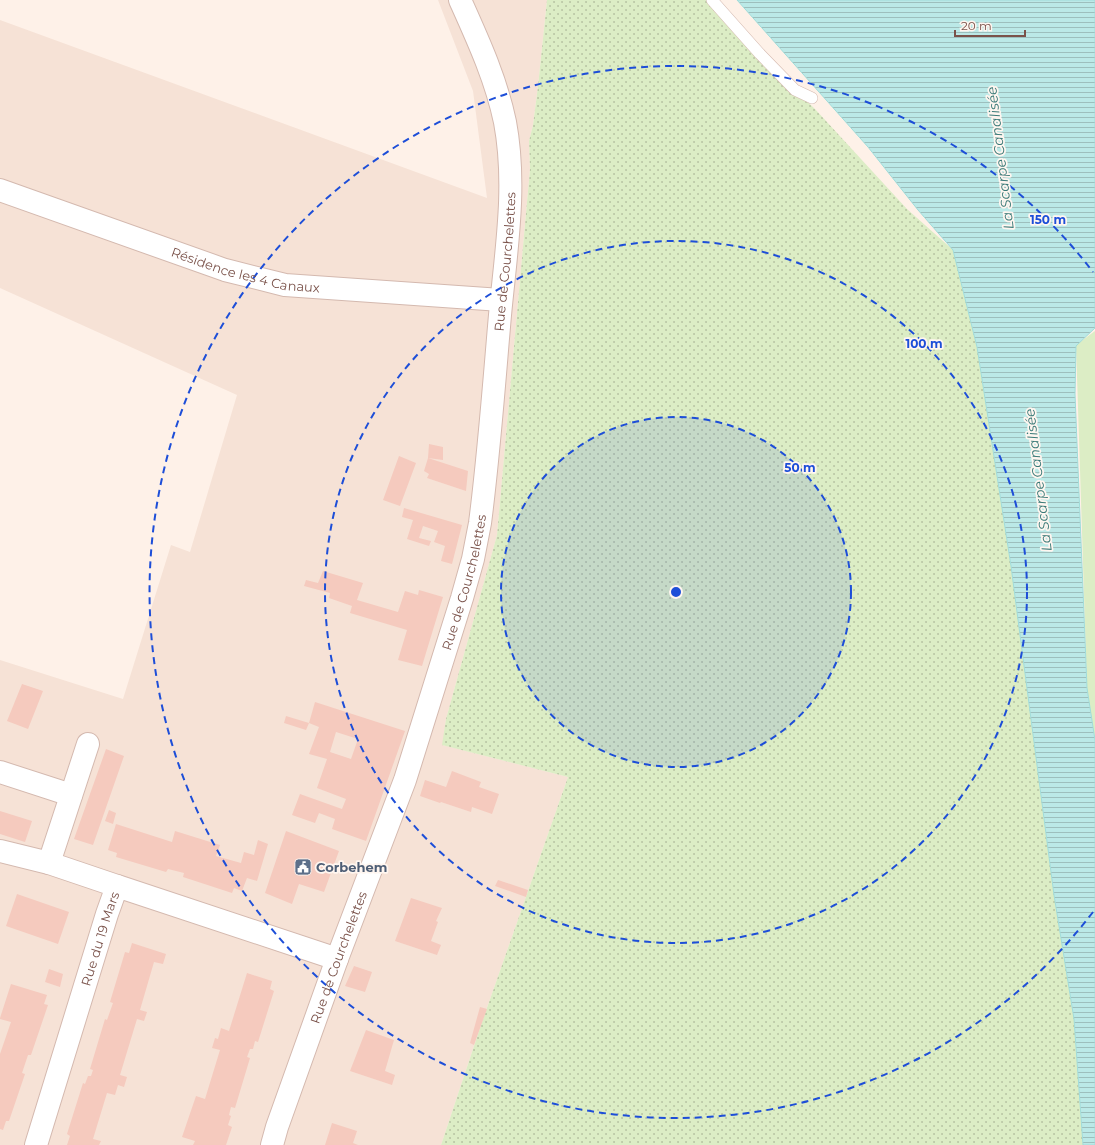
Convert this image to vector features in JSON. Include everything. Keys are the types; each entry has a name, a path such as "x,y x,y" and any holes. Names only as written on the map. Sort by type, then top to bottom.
{"street":[{"name":"Rue de Courchelettes","path":"272,1145 337,959 401,792 473,559 480,523 502,300 511,198 511,179 505,123 496,86 482,49 460,0"},
{"name":"Résidence les 4 Canaux","path":"0,190 225,270 285,285 502,300"},
{"path":"49,863 88,744"},
{"path":"0,772 71,795"},
{"path":"0,851 49,863 117,886"},
{"name":"Rue du 19 Mars","path":"36,1145 117,886 337,959"}],"lane":[{"path":"712,0 760,54 795,90 812,98"}],"shaded area":[{"path":"438,0 547,0 538,86 533,125 529,141 530,169 497,535 446,719 443,745 568,777 482,1022 441,1145 0,1145 0,660 123,699 171,545 190,552 237,395 0,288 0,20 487,198 473,91"}],"green space":[{"path":"547,0 712,0 907,209 953,250 977,347 1011,566 1054,895 1074,1019 1083,1145 441,1145 482,1022 568,777 442,745 446,719 497,535 530,169 529,141 533,125 538,86"},
{"path":"1095,331 1095,748 1087,688 1076,345"}],"water":[{"name":"La Scarpe Canalisée","path":"737,0 1095,0 1095,328 1076,346 1075,394 1087,688 1095,740 1095,1145 1083,1145 1074,1019 1054,895 1011,566 977,347 953,250 918,210 868,147"}],"building":[{"path":"429,444 443,447 443,460 428,458"},
{"path":"399,456 416,463 400,506 383,500"},
{"path":"428,458 468,471 466,491 427,478 429,474 424,471"},
{"path":"404,508 462,525 452,564 441,561 445,546 434,542 438,531 423,526 419,538 431,541 429,546 407,539 413,520 402,517"},
{"path":"323,571 363,583 357,600 398,612 405,591 418,595 419,590 443,597 422,666 398,660 407,630 350,613 352,606 329,598 330,593 304,586 306,580 318,583"},
{"path":"22,684 43,691 28,729 7,721"},
{"path":"315,702 405,731 366,841 332,829 335,819 319,813 315,823 292,815 300,794 342,809 346,799 317,788 327,759 309,754 319,727 309,723","holes":["336,732 358,739 351,759 330,752"]},
{"path":"286,716 309,723 306,730 284,723"},
{"path":"106,749 124,756 93,845 74,839"},
{"path":"452,771 481,782 479,787 499,794 492,814 472,807 471,812 420,796 425,780 446,787"},
{"path":"109,810 116,813 113,824 105,821"},
{"path":"0,811 32,821 25,842 0,834"},
{"path":"116,824 172,842 175,831 220,845 216,856 241,863 244,852 254,855 258,840 268,844 257,881 247,878 242,891 234,888 232,893 183,877 184,873 168,869 166,872 116,857 117,853 108,850"},
{"name":"Corbehem","path":"286,831 339,851 324,892 299,884 292,904 265,893"},
{"path":"498,880 528,890 526,897 495,886"},
{"path":"17,894 69,912 58,944 6,926"},
{"path":"411,898 442,908 436,921 438,922 431,941 441,945 437,955 395,941"},
{"path":"132,943 166,954 163,964 154,962 140,1010 147,1012 144,1021 137,1019 120,1075 127,1077 124,1087 118,1085 115,1095 107,1093 93,1139 101,1141 99,1145 67,1145 70,1136 67,1134 83,1083 85,1084 88,1076 91,1076 93,1070 90,1069 105,1019 107,1020 113,1003 110,1002 125,952 129,953"},
{"path":"354,966 372,972 365,992 345,986"},
{"path":"49,969 63,974 60,987 45,982"},
{"path":"247,973 272,981 270,989 274,991 258,1042 255,1041 253,1049 250,1049 247,1057 250,1058 235,1108 231,1107 229,1115 231,1116 228,1125 232,1127 226,1145 193,1145 195,1141 182,1137 196,1096 205,1099 220,1050 212,1048 215,1038 218,1039 221,1028 229,1031"},
{"path":"11,984 47,995 44,1004 48,1005 31,1055 28,1055 22,1073 25,1074 9,1121 6,1121 3,1130 0,1129 0,1054 11,1022 0,1018"},
{"path":"480,1007 487,1009 474,1045 470,1043"},
{"path":"366,1030 394,1040 385,1071 395,1075 392,1085 350,1071"},
{"path":"332,1123 357,1131 353,1143 358,1145 325,1145"}],"place":[{"name":"Corbehem","path":"303,867"}]}
